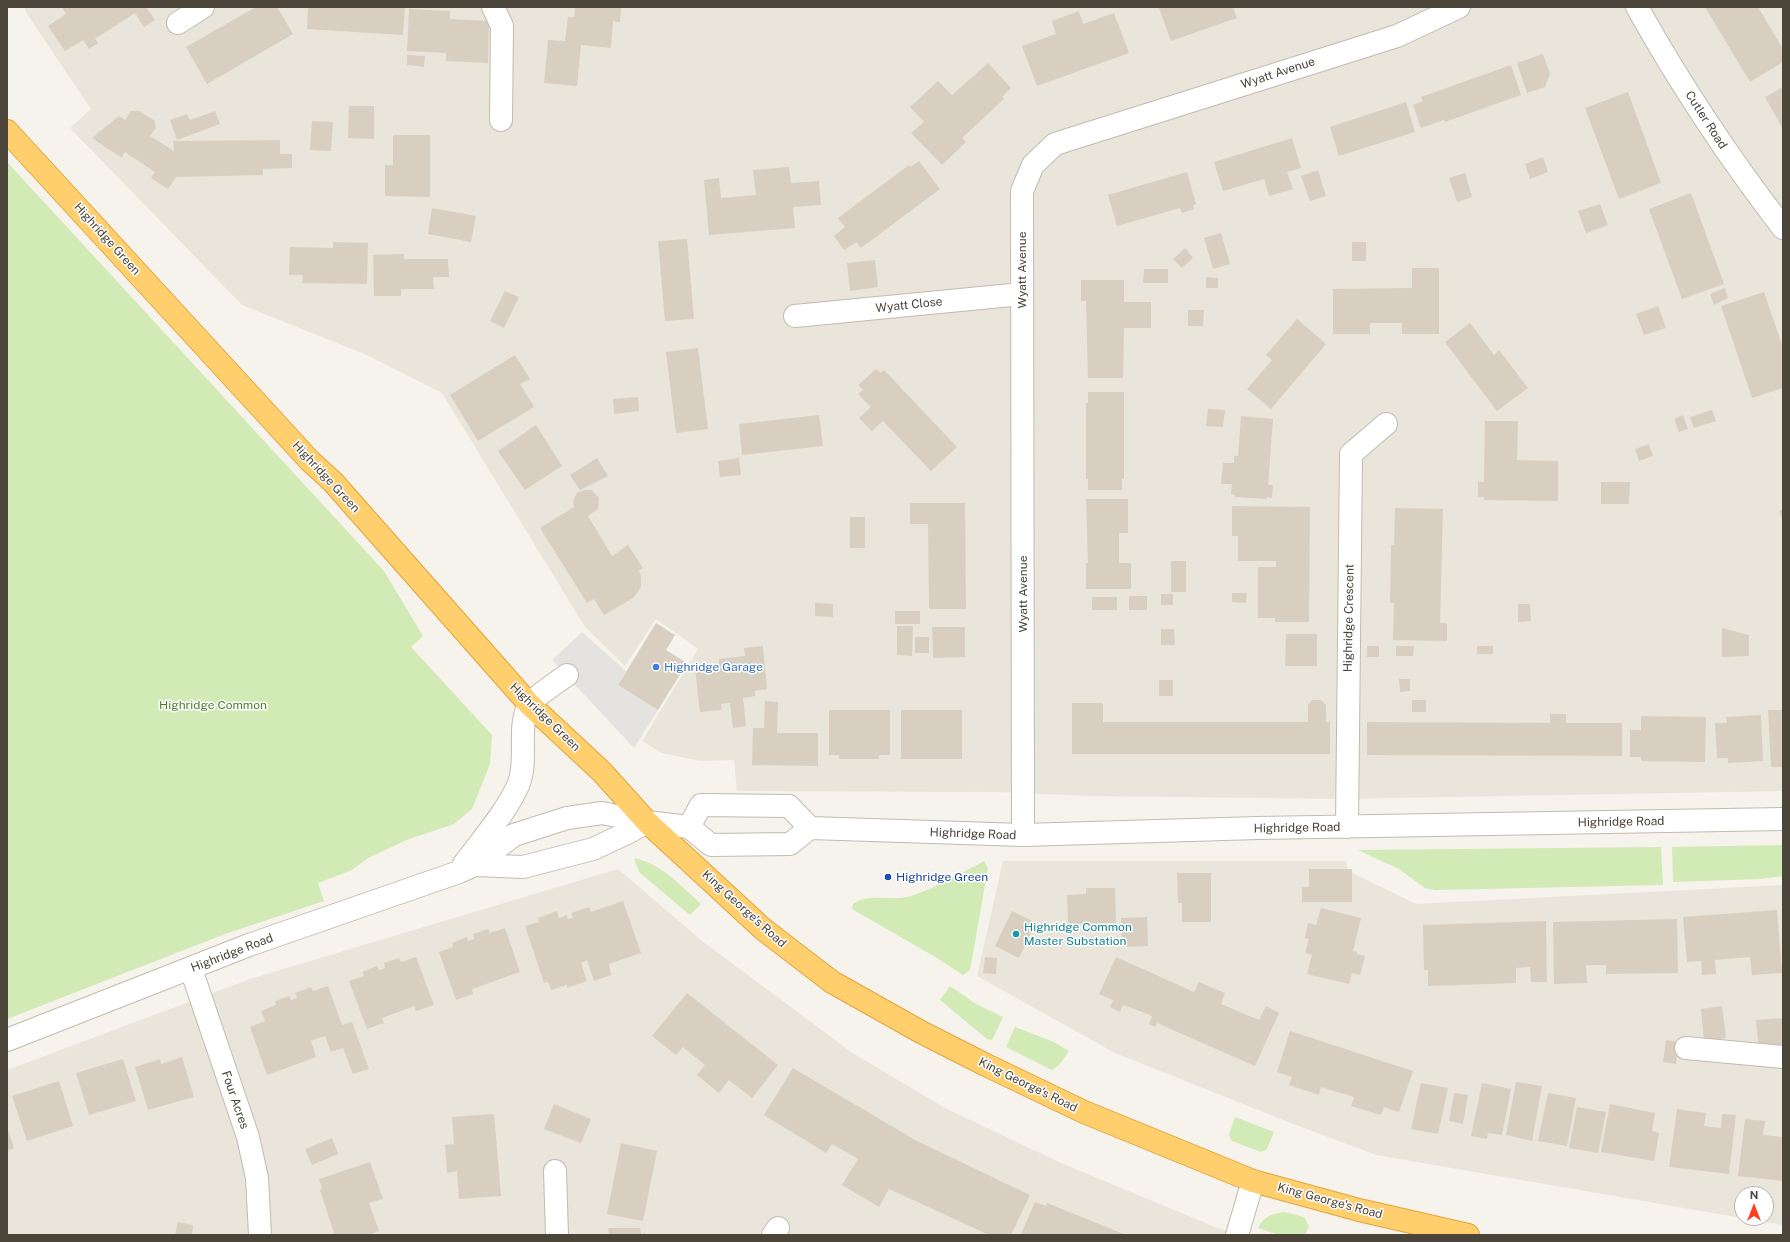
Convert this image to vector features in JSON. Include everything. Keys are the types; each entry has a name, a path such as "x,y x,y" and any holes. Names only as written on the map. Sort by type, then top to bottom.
{"highway":[{"name":"Highridge Green","path":"7,131 332,482 529,704 602,772 647,822"},
{"name":"King George's Road","path":"647,822 763,929 832,982 927,1035 1084,1112 1253,1181 1446,1233 1468,1235"}],"street":[{"path":"178,23 203,7"},
{"path":"493,7 502,26 501,120"},
{"name":"Wyatt Avenue","path":"1023,835 1022,191 1032,165 1055,144 1397,36 1459,7"},
{"name":"Cutler Road","path":"1638,7 1667,60 1748,183 1783,228"},
{"name":"Wyatt Close","path":"795,316 1022,294"},
{"name":"Highridge Crescent","path":"1347,827 1351,454 1386,424"},
{"path":"467,868 500,817 519,783 524,750 524,725 529,704 567,674"},
{"path":"702,805 789,806 810,828 790,844 711,845 689,827 702,805"},
{"name":"Highridge Road","path":"7,1040 249,945 467,868 514,834 567,818 602,813 647,822 689,827"},
{"name":"Highridge Road","path":"810,828 1023,835 1783,819"},
{"name":"Highridge Road","path":"467,868 523,867 593,849 647,822"},
{"name":"Four Acres","path":"191,969 248,1137 257,1178 260,1235"},
{"path":"1686,1048 1783,1056"},
{"path":"555,1171 557,1235"},
{"path":"1237,1235 1253,1181"}],"shaded area":[{"path":"24,7 1783,7 1783,791 1340,799 1089,796 996,792 737,791 734,760 700,761 662,753 642,741 698,649 656,619 625,666 585,627 442,393 367,355 242,305 70,128 91,109 27,14"},
{"path":"582,632 626,671 618,685 658,710 634,748 552,660"},
{"path":"1003,861 1346,861 1348,871 1416,904 1783,885 1783,1225 1774,1223 1774,1186 1734,1186 1734,1217 1376,1155 1115,1053 977,976"},
{"path":"618,869 701,940 851,1052 945,1108 1061,1163 1220,1229 1239,1235 7,1235 7,1070 250,979"}],"green space":[{"name":"Highridge Common","path":"7,162 384,571 423,636 411,647 492,735 490,764 472,809 454,824 409,839 368,858 352,870 318,883 324,901 225,934 7,1019"},
{"path":"1783,845 1783,876 1760,879 1673,882 1672,847"},
{"path":"1661,847 1663,885 1435,890 1425,888 1399,869 1358,850"},
{"path":"634,858 662,870 701,904 690,915 639,872"},
{"path":"984,861 988,868 970,970 963,975 937,958 852,909 853,904 860,900 874,898 904,898 920,893"},
{"path":"950,986 976,1004 1003,1017 992,1040 987,1039 940,1000"},
{"path":"1015,1027 1054,1042 1069,1051 1060,1064 1052,1070 1006,1047"},
{"path":"1235,1117 1274,1132 1267,1149 1261,1152 1232,1141 1229,1135"},
{"path":"1284,1212 1304,1217 1309,1226 1305,1235 1278,1235 1258,1228 1260,1224 1269,1216"}],"building":[{"path":"62,7 146,7 155,20 144,27 135,13 95,39 98,43 89,49 83,40 65,51 48,26 66,14"},
{"path":"256,7 277,7 293,34 207,84 186,47"},
{"path":"308,7 405,7 403,35 307,29"},
{"path":"575,7 621,7 620,22 613,21 611,48 581,45 577,86 544,83 548,40 565,41 568,17 574,17"},
{"path":"1233,7 1237,18 1171,41 1159,8"},
{"path":"1705,7 1758,7 1783,49 1783,62 1750,82"},
{"path":"409,9 450,11 450,19 489,21 488,63 446,61 446,53 407,51"},
{"path":"1079,11 1083,24 1114,13 1129,53 1037,86 1022,46 1056,34 1052,21"},
{"path":"1543,54 1550,74 1545,87 1527,93 1517,63"},
{"path":"407,55 425,56 424,67 407,65"},
{"path":"988,63 1011,88 1002,97 1004,99 962,138 966,142 942,165 911,133 924,122 910,107 938,81 952,95"},
{"path":"1511,65 1521,95 1445,122 1444,120 1421,128 1413,105 1423,101 1421,97"},
{"path":"1783,87 1783,129 1765,97"},
{"path":"1628,92 1661,183 1619,199 1585,108"},
{"path":"1406,102 1415,132 1339,156 1330,127"},
{"path":"349,106 374,106 374,139 348,138"},
{"path":"131,111 139,111 154,120 156,128 150,136 174,151 173,141 280,140 280,154 292,154 292,168 263,169 263,175 176,177 168,189 151,178 155,172 125,152 122,158 92,138 119,116 125,120"},
{"path":"215,111 220,124 177,140 170,120 187,114 190,120"},
{"path":"312,121 333,122 331,151 310,150"},
{"path":"393,135 430,135 430,197 385,196 385,165 393,165"},
{"path":"1292,138 1301,168 1287,172 1293,189 1269,196 1264,179 1223,191 1214,162"},
{"path":"1543,157 1548,172 1530,179 1525,164"},
{"path":"919,161 940,189 861,248 856,242 844,250 834,236 845,227 838,218 909,165 910,167"},
{"path":"789,167 791,183 819,181 821,205 793,207 795,228 709,235 704,180 719,178 721,198 756,195 753,170"},
{"path":"1318,170 1326,196 1310,201 1301,176"},
{"path":"1187,172 1196,204 1193,205 1194,209 1182,213 1180,208 1117,226 1108,195"},
{"path":"1465,173 1472,197 1457,202 1449,178"},
{"path":"1691,193 1724,284 1682,299 1649,209"},
{"path":"1600,204 1608,225 1586,233 1578,211"},
{"path":"432,208 476,216 471,242 428,234"},
{"path":"1221,233 1230,264 1213,269 1204,238"},
{"path":"687,239 694,319 665,321 658,241"},
{"path":"333,242 368,243 367,284 302,283 303,275 289,275 290,247 333,248"},
{"path":"1352,242 1366,242 1366,261 1352,261"},
{"path":"1185,248 1193,258 1182,268 1173,259"},
{"path":"404,254 404,259 448,259 449,277 433,277 434,289 401,289 401,296 374,296 373,255"},
{"path":"875,260 878,287 850,291 847,263"},
{"path":"1412,268 1439,268 1439,334 1402,334 1402,323 1370,323 1370,334 1333,334 1333,289 1412,288"},
{"path":"1144,269 1168,269 1168,283 1143,283"},
{"path":"1206,277 1218,278 1218,288 1206,288"},
{"path":"1081,280 1124,280 1124,302 1151,302 1151,328 1124,328 1123,378 1088,378 1086,301 1081,301"},
{"path":"1725,288 1728,298 1714,305 1710,294"},
{"path":"505,291 519,297 504,328 490,321"},
{"path":"1764,292 1783,348 1783,388 1752,398 1721,306"},
{"path":"1658,306 1666,328 1644,335 1636,314"},
{"path":"1188,310 1204,310 1203,326 1188,326"},
{"path":"1297,319 1326,344 1271,409 1247,389 1272,360 1266,355"},
{"path":"1470,323 1494,355 1499,350 1528,388 1497,411 1445,342"},
{"path":"698,348 708,429 676,433 666,352"},
{"path":"515,355 530,379 520,384 534,407 478,441 450,395"},
{"path":"876,369 881,373 884,370 957,447 931,471 883,421 872,431 859,418 871,407 858,394 863,390 858,385"},
{"path":"1088,392 1124,392 1124,479 1122,479 1122,490 1088,490 1088,479 1086,479 1086,403 1088,403"},
{"path":"638,397 639,411 614,414 613,399"},
{"path":"1208,409 1225,410 1223,427 1206,426"},
{"path":"1712,410 1716,421 1694,428 1690,417"},
{"path":"819,415 823,446 742,455 739,424"},
{"path":"1683,415 1688,429 1679,432 1674,419"},
{"path":"1241,416 1273,419 1268,485 1273,485 1272,498 1235,497 1235,495 1231,494 1232,484 1221,484 1223,463 1234,463 1234,456 1238,456"},
{"path":"1485,421 1518,421 1517,460 1558,461 1558,501 1484,500 1484,497 1478,497 1478,482 1484,482"},
{"path":"536,425 562,466 525,490 498,451"},
{"path":"1649,444 1653,456 1639,461 1635,449"},
{"path":"597,458 608,476 580,490 570,475"},
{"path":"739,458 741,475 720,477 718,461"},
{"path":"1601,482 1630,482 1629,504 1601,504"},
{"path":"584,490 592,490 599,498 598,509 588,516 612,556 628,545 643,568 639,570 641,576 641,586 638,592 633,598 604,615 594,599 587,603 540,528 574,507 573,501 577,493"},
{"path":"1086,499 1128,499 1128,533 1119,533 1119,563 1131,563 1131,589 1086,589 1086,563 1088,563"},
{"path":"910,503 965,503 966,609 929,609 928,524 910,524"},
{"path":"1232,506 1310,507 1309,622 1275,622 1275,618 1258,618 1258,567 1276,567 1276,561 1238,561 1238,536 1232,536"},
{"path":"1395,508 1443,509 1440,623 1447,623 1447,641 1393,640 1394,603 1390,603 1391,545 1394,545"},
{"path":"1783,509 1783,522 1779,511"},
{"path":"850,517 865,517 865,548 850,548"},
{"path":"1171,561 1186,561 1186,592 1171,592"},
{"path":"1232,593 1247,593 1246,603 1232,602"},
{"path":"1161,594 1173,594 1173,605 1161,605"},
{"path":"1129,596 1147,596 1147,610 1129,610"},
{"path":"1092,597 1117,597 1117,610 1092,610"},
{"path":"815,603 833,604 833,617 815,616"},
{"path":"1518,604 1530,604 1531,621 1518,622"},
{"path":"895,611 920,611 920,624 895,624"},
{"name":"Highridge Garage","path":"656,623 675,635 666,650 687,663 658,710 618,685"},
{"path":"897,626 913,626 912,656 897,655"},
{"path":"932,627 965,627 965,657 933,658"},
{"path":"1722,628 1749,635 1749,656 1722,657"},
{"path":"1161,629 1174,629 1175,645 1161,645"},
{"path":"1286,634 1317,634 1317,666 1285,666"},
{"path":"915,637 929,637 929,653 915,653"},
{"path":"763,646 767,689 755,691 755,696 743,698 746,726 733,728 730,703 721,704 722,710 700,712 695,668 719,665 719,659 745,656 744,648"},
{"path":"1367,646 1379,646 1379,657 1367,657"},
{"path":"1396,646 1414,646 1413,656 1396,656"},
{"path":"1477,646 1493,646 1493,654 1477,654"},
{"path":"1399,679 1410,679 1410,691 1400,692"},
{"path":"1159,680 1173,680 1173,696 1159,696"},
{"path":"1312,700 1321,700 1326,705 1326,722 1330,722 1330,754 1072,754 1072,703 1103,703 1103,722 1308,722 1308,705"},
{"path":"1412,700 1426,700 1426,712 1412,712"},
{"path":"765,701 778,702 777,733 818,733 818,766 752,765 753,728 764,728"},
{"path":"829,710 890,710 890,755 879,755 879,759 839,759 839,755 829,755"},
{"path":"901,710 962,710 962,759 901,759"},
{"path":"1768,710 1783,710 1783,767 1771,767"},
{"path":"1550,714 1566,714 1566,723 1622,723 1622,756 1367,755 1367,722 1550,723"},
{"path":"1761,715 1763,761 1728,763 1728,758 1717,758 1715,723 1727,723 1726,717"},
{"path":"1641,716 1706,717 1705,762 1641,761 1641,757 1630,757 1630,730 1641,730"},
{"path":"1309,869 1352,869 1352,902 1302,902 1302,887 1309,887"},
{"path":"1177,873 1211,873 1211,922 1182,922 1182,903 1178,903"},
{"path":"1086,888 1115,888 1116,923 1068,924 1067,895 1086,894"},
{"path":"623,901 641,953 609,964 611,975 594,981 587,960 581,963 587,981 567,988 567,985 551,990 548,982 544,983 525,926 539,922 538,918 557,911 559,918 567,915 568,919 573,918 571,913 589,907 591,912"},
{"path":"1321,908 1361,918 1353,951 1357,952 1357,954 1365,956 1360,975 1352,973 1349,984 1307,974 1312,955 1305,953 1309,939 1305,938 1308,923 1316,925"},
{"path":"1777,910 1782,973 1752,975 1750,957 1715,960 1716,974 1702,975 1701,961 1687,962 1683,917"},
{"name":"Highridge Common Master Substation","path":"1012,911 1036,923 1019,958 995,946"},
{"path":"1147,917 1148,946 1122,947 1121,918"},
{"path":"1677,919 1678,973 1606,974 1606,965 1586,965 1587,983 1554,984 1553,922"},
{"path":"1546,921 1547,982 1531,982 1530,967 1516,968 1516,983 1428,986 1428,970 1424,970 1423,925"},
{"path":"505,928 520,972 472,989 473,994 456,1000 439,952 453,947 452,943 467,937 468,941 474,939 473,934 488,929 490,933"},
{"path":"416,957 434,1005 416,1011 414,1006 382,1018 384,1023 367,1029 349,981 364,976 362,972 377,966 379,970 385,968 384,963 399,958 401,962"},
{"path":"985,957 997,958 996,974 983,973"},
{"path":"1116,957 1194,992 1199,982 1225,993 1221,1004 1259,1020 1266,1006 1279,1013 1255,1066 1157,1023 1155,1027 1149,1024 1152,1016 1145,1013 1123,1005 1120,1012 1110,1007 1113,1000 1099,994"},
{"path":"328,986 342,1025 352,1022 369,1069 353,1074 343,1048 331,1052 325,1036 311,1041 316,1057 267,1075 250,1027 265,1021 261,1011 276,1005 275,1001 289,996 291,1000 297,997 295,993 311,987 313,991"},
{"path":"687,993 778,1065 752,1098 729,1080 719,1093 697,1075 705,1065 683,1047 676,1055 652,1036"},
{"path":"1722,1006 1726,1038 1704,1041 1701,1009"},
{"path":"1783,1018 1783,1044 1780,1044 1780,1050 1759,1050 1756,1020"},
{"path":"1290,1031 1413,1071 1399,1112 1384,1107 1381,1115 1351,1106 1354,1097 1321,1087 1319,1095 1289,1085 1292,1077 1277,1072"},
{"path":"1666,1040 1679,1042 1676,1064 1663,1062"},
{"path":"182,1057 194,1097 148,1110 135,1067 160,1059 161,1064"},
{"path":"123,1059 136,1101 89,1115 76,1073"},
{"path":"793,1068 917,1141 1030,1195 1011,1235 989,1235 889,1189 879,1207 842,1185 858,1159 832,1144 826,1153 764,1115"},
{"path":"59,1081 73,1126 27,1141 12,1096"},
{"path":"1516,1082 1542,1086 1532,1141 1506,1135"},
{"path":"1421,1083 1448,1088 1438,1134 1411,1129"},
{"path":"1482,1083 1511,1089 1502,1135 1488,1133 1487,1139 1471,1136"},
{"path":"1454,1093 1468,1095 1463,1124 1449,1121"},
{"path":"1548,1093 1576,1098 1567,1146 1538,1141"},
{"path":"554,1104 591,1119 581,1143 544,1129"},
{"path":"1610,1104 1655,1113 1652,1131 1659,1133 1654,1161 1601,1152"},
{"path":"1577,1107 1606,1112 1598,1153 1569,1148"},
{"path":"1677,1109 1706,1113 1704,1126 1721,1128 1722,1114 1736,1115 1729,1174 1669,1167"},
{"path":"494,1114 501,1196 459,1199 457,1171 447,1173 445,1145 454,1144 452,1117"},
{"path":"1745,1119 1765,1121 1763,1135 1783,1137 1783,1181 1738,1176"},
{"path":"7,1127 14,1148 7,1151"},
{"path":"332,1138 338,1154 312,1165 305,1149"},
{"path":"621,1143 657,1151 643,1221 607,1214"},
{"path":"370,1162 383,1199 369,1203 379,1231 368,1235 328,1235 334,1233 320,1190 322,1189 319,1179"},
{"path":"1035,1202 1046,1206 1047,1203 1126,1235 1021,1234"},
{"path":"178,1222 193,1225 192,1235 175,1235"},
{"path":"608,1228 640,1228 641,1234 645,1233 645,1235 609,1235"}],"place":[{"name":"Highridge Garage","path":"656,667"},
{"name":"Highridge Green","path":"888,877"},
{"name":"Highridge Common Master Substation","path":"1016,934"}]}
